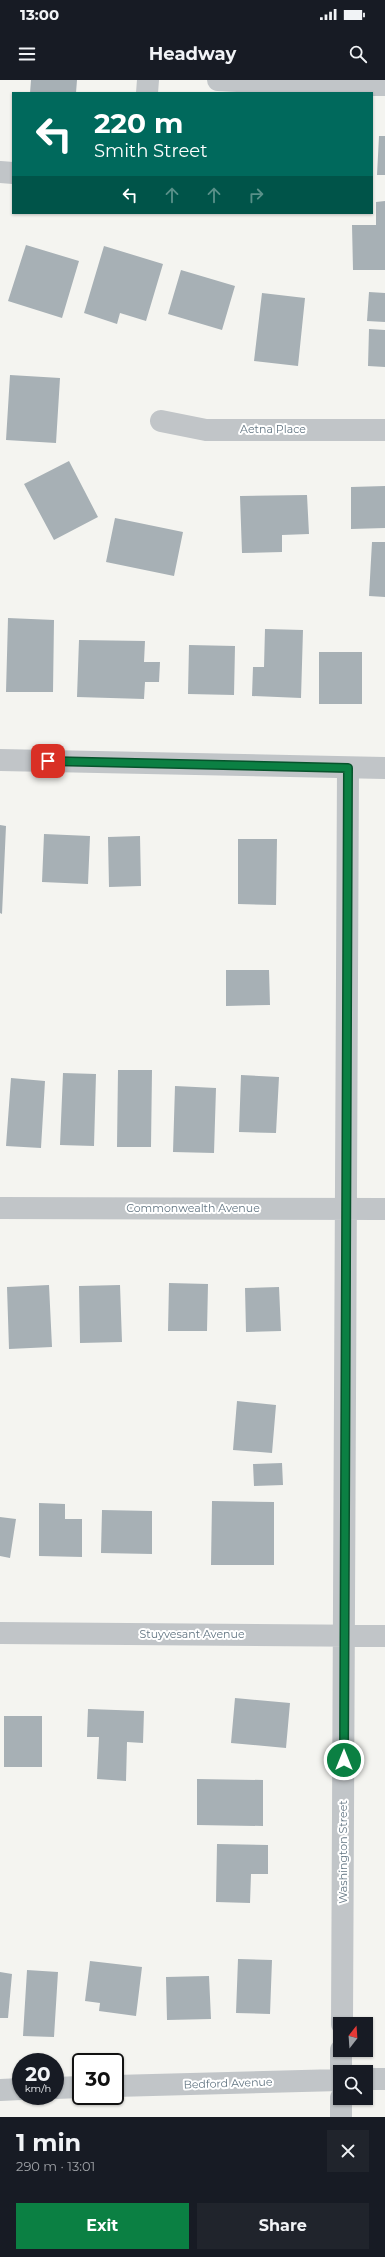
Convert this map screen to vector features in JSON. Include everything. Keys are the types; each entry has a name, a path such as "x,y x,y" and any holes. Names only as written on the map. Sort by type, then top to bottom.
{"street":[{"path":"147,92 148,80"},
{"path":"218,80 320,85 385,85"},
{"path":"0,172 12,173"},
{"name":"Aetna Place","path":"161,421 206,430 385,430"},
{"path":"0,760 385,768"},
{"name":"Washington Street","path":"342,2017 348,1209 348,768"},
{"name":"Commonwealth Avenue","path":"0,1208 385,1209"},
{"name":"Stuyvesant Avenue","path":"0,1633 385,1636"},
{"path":"373,2079 385,2079"},
{"name":"Bedford Avenue","path":"124,2086 333,2080"},
{"path":"0,2090 12,2089"},
{"path":"340,2117 341,2105"}],"building":[{"path":"31,80 77,80 76,92 30,92"},
{"path":"379,136 385,136 385,175 377,175"},
{"path":"385,201 385,270 353,270 352,225 376,225 376,202"},
{"path":"26,245 79,261 62,318 8,301"},
{"path":"104,246 163,264 146,321 120,313 117,324 84,313"},
{"path":"181,270 235,286 222,330 168,314"},
{"path":"369,292 385,293 385,322 367,321"},
{"path":"262,293 305,298 298,366 254,361"},
{"path":"369,329 385,330 385,367 368,366"},
{"path":"10,375 60,378 56,443 6,440"},
{"path":"69,461 98,517 54,540 24,484"},
{"path":"385,486 385,528 351,529 351,487"},
{"path":"307,495 309,534 282,535 282,552 242,553 240,496"},
{"path":"115,518 183,532 174,576 106,562"},
{"path":"372,542 385,542 385,597 369,596"},
{"path":"8,618 54,620 53,692 6,692"},
{"path":"265,629 303,630 301,698 252,696 253,667 264,667"},
{"path":"79,640 145,641 144,662 160,662 159,682 145,682 144,699 77,697"},
{"path":"189,645 235,646 234,695 188,694"},
{"path":"319,652 362,652 362,704 319,704"},
{"path":"0,825 6,826 2,914 0,913"},
{"path":"44,834 90,836 88,884 42,882"},
{"path":"140,836 141,886 109,887 108,837"},
{"path":"238,839 277,839 276,905 238,904"},
{"path":"226,970 269,970 270,1005 226,1006"},
{"path":"118,1070 152,1070 151,1147 117,1147"},
{"path":"63,1073 96,1074 94,1146 60,1145"},
{"path":"241,1075 279,1077 276,1133 239,1132"},
{"path":"11,1078 45,1081 41,1148 6,1146"},
{"path":"175,1086 216,1088 214,1153 173,1152"},
{"path":"169,1283 208,1284 207,1331 168,1331"},
{"path":"49,1285 52,1347 9,1349 7,1287"},
{"path":"120,1285 122,1342 80,1343 79,1286"},
{"path":"279,1287 281,1331 246,1332 245,1288"},
{"path":"237,1401 276,1405 272,1453 233,1450"},
{"path":"282,1463 283,1485 254,1486 253,1464"},
{"path":"212,1501 274,1502 274,1565 211,1565"},
{"path":"39,1503 65,1504 65,1519 82,1519 82,1557 39,1556"},
{"path":"102,1510 152,1511 152,1554 101,1553"},
{"path":"0,1517 16,1519 10,1558 0,1556"},
{"path":"235,1698 290,1703 286,1748 231,1743"},
{"path":"88,1709 144,1711 143,1743 127,1742 126,1781 97,1779 99,1737 87,1737"},
{"path":"4,1716 42,1716 42,1767 4,1767"},
{"path":"197,1779 263,1780 263,1826 197,1825"},
{"path":"217,1844 268,1845 268,1874 251,1874 250,1903 216,1902"},
{"path":"238,1959 272,1960 270,2014 236,2013"},
{"path":"90,1961 142,1967 136,2016 99,2011 100,2003 85,2001"},
{"path":"27,1970 58,1972 54,2037 23,2036"},
{"path":"0,1972 12,1974 8,2018 0,2018"},
{"path":"209,1976 211,2019 167,2020 166,1977"}],"route":[{"path":"48,761 348,768 348,1209 344,1760"}]}
